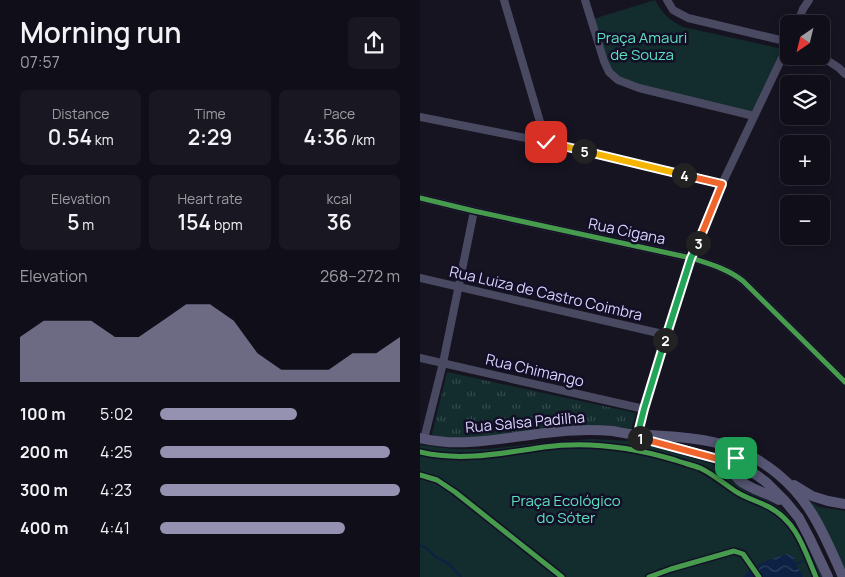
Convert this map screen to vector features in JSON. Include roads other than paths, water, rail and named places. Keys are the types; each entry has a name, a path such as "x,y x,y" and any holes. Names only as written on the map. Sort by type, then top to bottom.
{"main road":[{"name":"Rua Salsa Padilha","path":"422,438 456,443 570,431 615,432 636,435"},
{"path":"636,435 733,463 766,482 794,510 828,577"},
{"path":"636,435 704,440 732,447 757,459 782,478 796,492 811,512 843,577"},
{"path":"733,463 736,458 743,456 767,466"},
{"path":"782,478 812,496 845,504"}],"street":[{"path":"504,0 546,142"},
{"path":"585,0 604,61 609,72 618,80 639,88 754,116"},
{"path":"667,0 673,10 688,18 780,41"},
{"path":"801,15 809,0"},
{"path":"636,435 691,258 722,184 780,62"},
{"path":"830,62 845,74"},
{"path":"420,117 546,142 722,184"},
{"name":"Rua Cigana","path":"420,198 691,258 723,269 735,275 845,382"},
{"path":"422,438 443,364 474,211"},
{"name":"Rua Luiza de Castro Coimbra","path":"420,278 667,335"},
{"name":"Rua Chimango","path":"420,358 644,409"}],"water":[{"path":"787,554 794,557 795,564 803,577 743,577 758,565"}],"waterway":[{"path":"420,545 437,558 449,564 461,577"},
{"path":"794,565 803,561"}],"park label":[{"name":"Praça Amauri de Souza","path":"642,46"},
{"name":"Praça Ecológico do Sóter","path":"566,508"}]}
